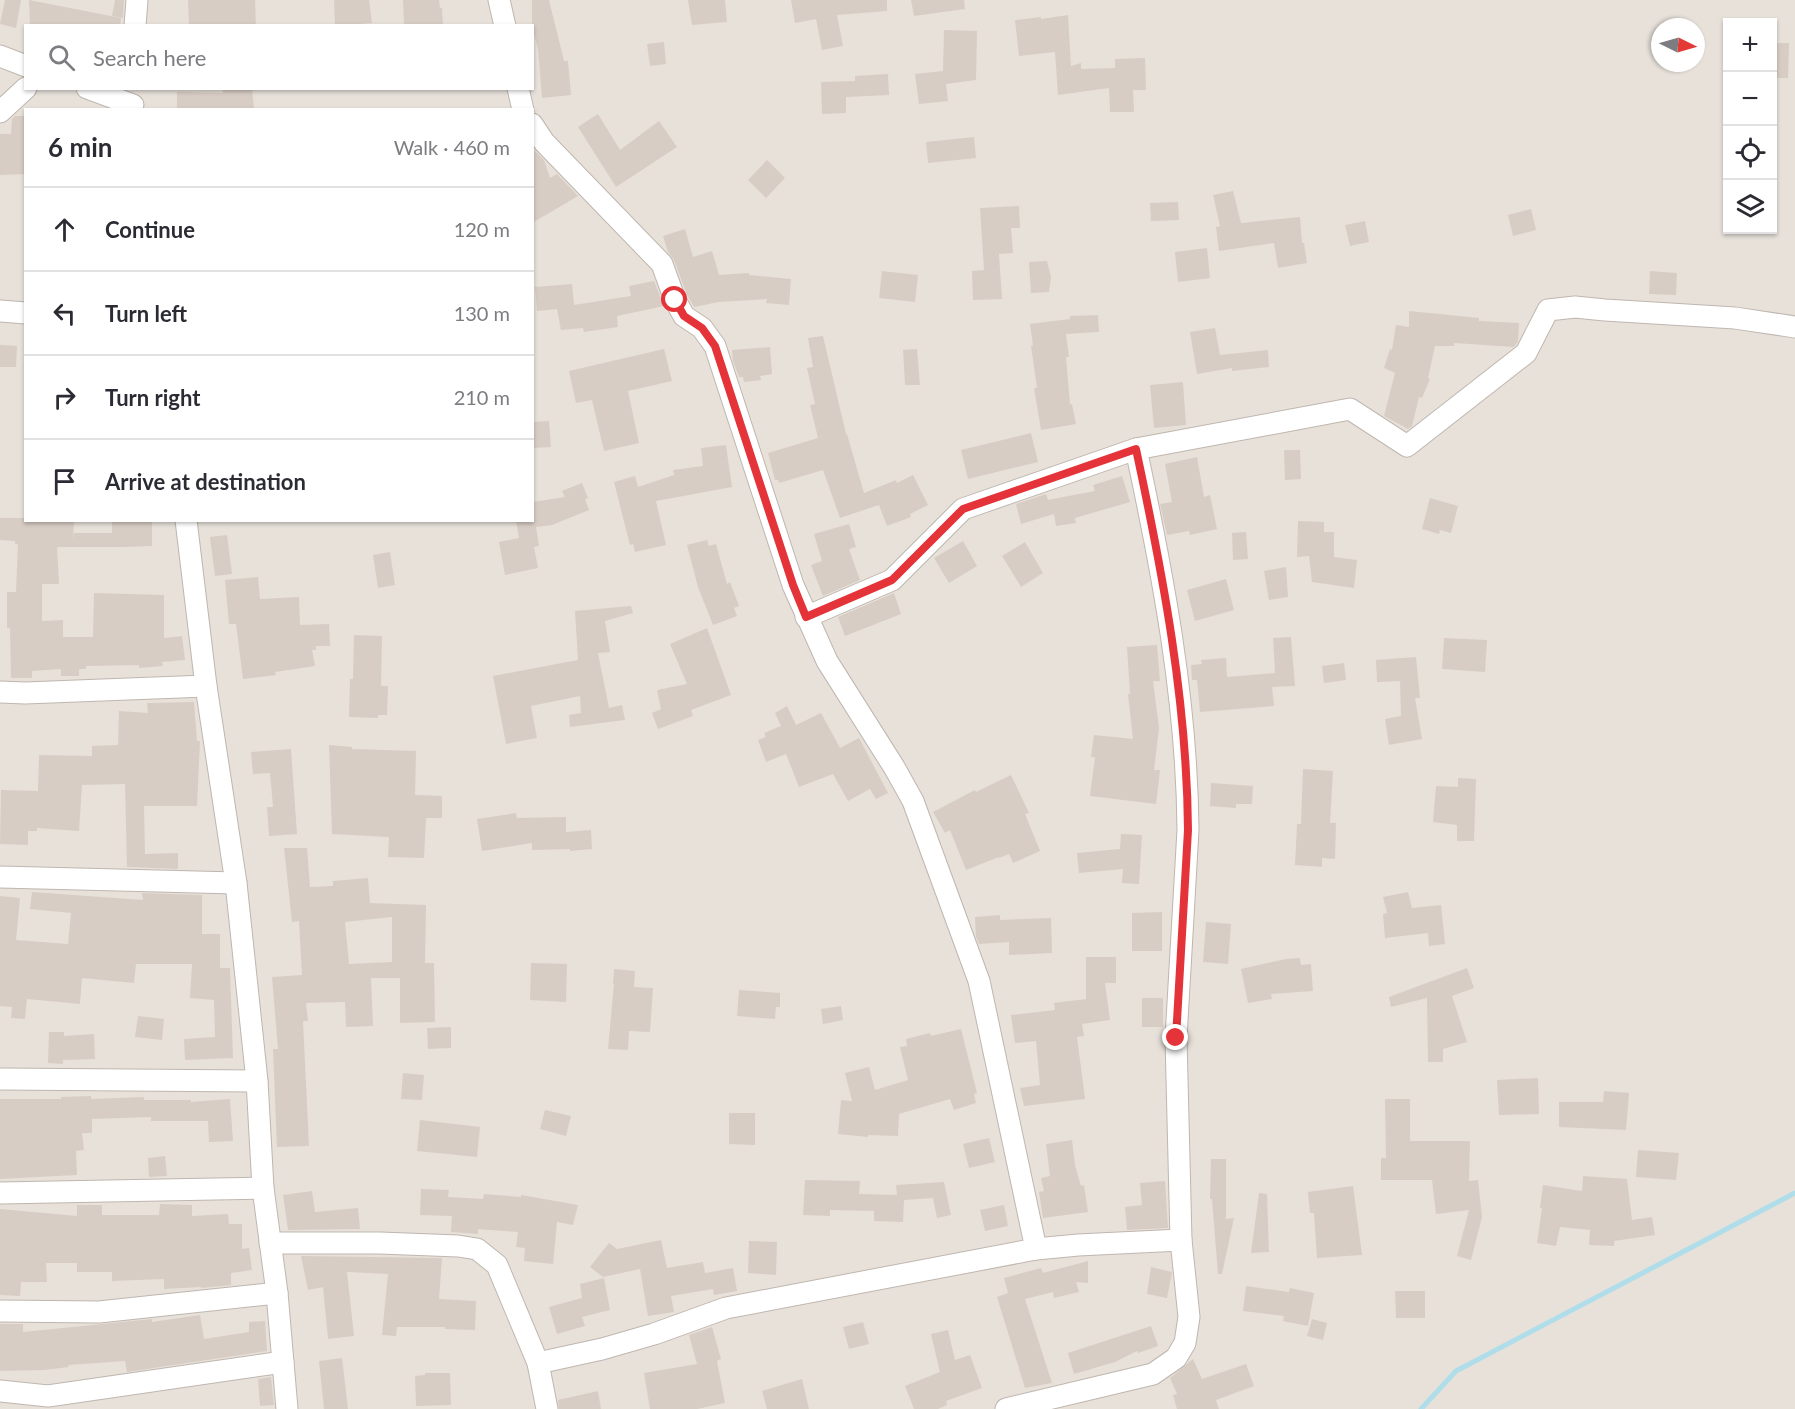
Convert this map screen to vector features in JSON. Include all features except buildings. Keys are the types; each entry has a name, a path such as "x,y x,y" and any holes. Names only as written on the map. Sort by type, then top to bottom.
{"street":[{"path":"135,24 137,0"},
{"path":"500,0 505,24"},
{"path":"0,56 24,65"},
{"path":"0,112 24,90"},
{"path":"94,90 133,101"},
{"path":"518,90 523,108"},
{"path":"534,127 544,142 662,264 675,300 684,316 702,328 715,346 793,585 806,617 827,661 913,801 979,981 1036,1250"},
{"path":"806,617 892,580 963,509 1136,449 1350,409 1407,446 1526,353 1548,310 1575,307 1735,318 1795,327"},
{"path":"0,311 24,313"},
{"path":"1006,1409 1153,1374 1176,1358 1185,1343 1189,1317 1180,1240 1176,1038 1188,796 1178,676 1160,561 1136,449"},
{"path":"186,522 206,686 236,883 257,1081 263,1188 277,1293 287,1409"},
{"path":"0,692 37,693 206,686"},
{"path":"0,877 236,883"},
{"path":"0,1079 257,1081"},
{"path":"0,1193 263,1188"},
{"path":"538,1363 654,1334 726,1308 1036,1250 1078,1245 1180,1240"},
{"path":"270,1243 391,1244 458,1246 477,1249 497,1265 538,1363 547,1409"},
{"path":"0,1311 99,1312 277,1293"},
{"path":"0,1391 48,1396 283,1362"}],"shaded area":[{"path":"0,0 1795,0 1795,1409 0,1409"}],"waterway":[{"path":"1421,1409 1456,1371 1795,1193"}],"route":[{"path":"675,300 684,316 702,328 715,346 793,585 806,617 892,580 963,509 1136,449 1160,561 1178,676 1188,796 1176,1038"}]}
